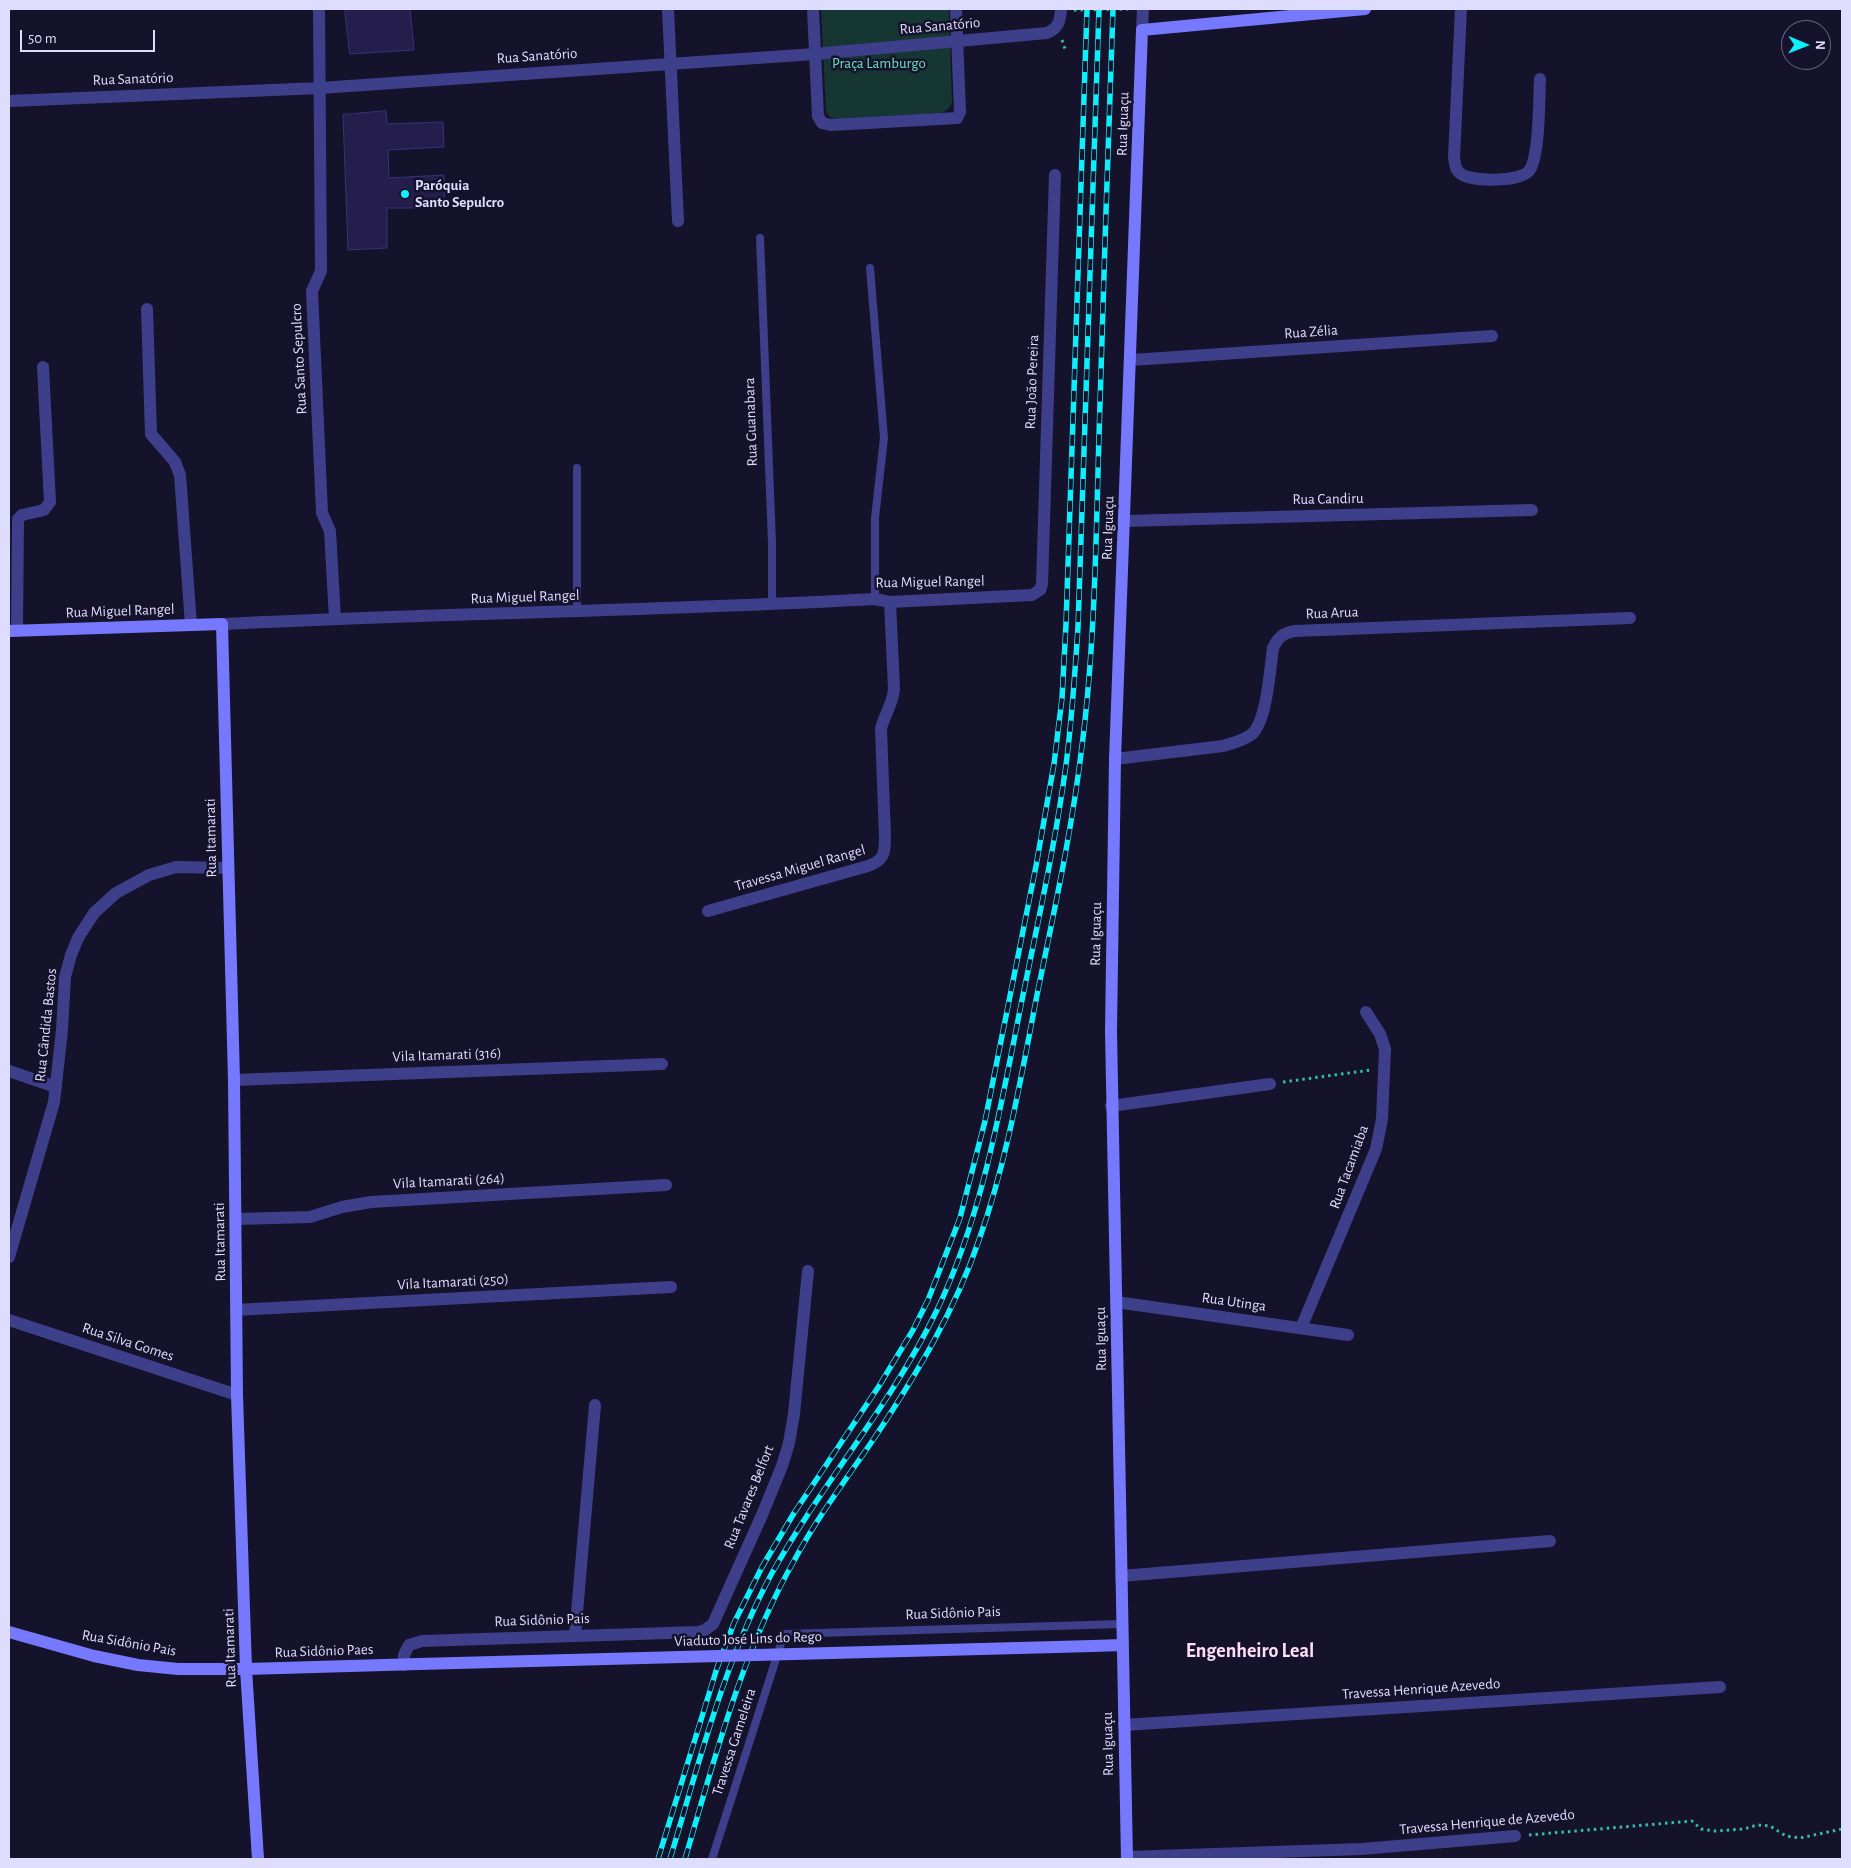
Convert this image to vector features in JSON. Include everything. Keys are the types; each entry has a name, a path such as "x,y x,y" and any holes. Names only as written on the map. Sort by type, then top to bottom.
{"main road":[{"path":"1142,30 1365,9"},
{"name":"Rua Iguaçu","path":"1127,1858 1111,1106 1115,760 1142,30"},
{"name":"Rua Miguel Rangel","path":"13,631 222,624"},
{"name":"Rua Itamarati","path":"222,624 234,1080 237,1395 246,1669 258,1859"},
{"name":"Rua Sidônio Pais","path":"9,1632 94,1656 138,1665 178,1669 246,1669"},
{"name":"Viaduto José Lins do Rego","path":"404,1665 1122,1645"},
{"name":"Rua Sidônio Paes","path":"246,1669 404,1665"}],"street":[{"name":"Rua Santo Sepulcro","path":"319,9 322,271 312,292 322,512 330,531 335,619"},
{"path":"668,9 678,221"},
{"path":"813,9 818,116 822,123 831,125 957,118 960,112 956,9"},
{"name":"Rua Iguaçu","path":"1142,30 1143,9"},
{"path":"1461,9 1454,157 1456,168 1460,173 1477,180 1512,178 1523,175 1529,170 1533,161 1538,133 1540,79"},
{"name":"Rua Sanatório","path":"9,101 320,88 815,54 1047,33 1054,30 1061,13"},
{"name":"Rua João Pereira","path":"1040,590 1042,584 1055,175"},
{"path":"147,309 151,434 175,462 180,475 191,625"},
{"name":"Rua Zélia","path":"1131,360 1492,336"},
{"path":"13,631 18,520 22,515 44,510 50,502 43,367"},
{"name":"Rua Candiru","path":"1124,521 1532,510"},
{"name":"Rua Miguel Rangel","path":"222,624 772,605 875,599 890,602 1032,595 1040,590"},
{"name":"Travessa Miguel Rangel","path":"708,911 868,866 878,862 882,856 885,850 886,837 881,729 892,702 894,689 890,602"},
{"name":"Rua Arua","path":"1115,760 1223,746 1240,741 1252,734 1259,724 1263,713 1273,648 1277,639 1286,633 1295,631 1630,618"},
{"name":"Rua Cândida Bastos","path":"9,1257 54,1102 62,1030 65,977 70,955 78,938 94,913 116,894 149,875 176,867 228,868"},
{"name":"Rua Tacamiaba","path":"1301,1328 1376,1149 1382,1119 1385,1049 1380,1034 1366,1012"},
{"name":"Vila Itamarati (316)","path":"234,1080 662,1064"},
{"path":"9,1071 56,1087"},
{"path":"1111,1106 1270,1084"},
{"name":"Vila Itamarati (264)","path":"236,1219 310,1217 342,1207 371,1202 666,1185"},
{"name":"Rua Tavares Belfort","path":"698,1632 705,1630 713,1624 782,1466 794,1414 808,1271"},
{"name":"Vila Itamarati (250)","path":"236,1310 671,1287"},
{"name":"Rua Utinga","path":"1116,1302 1348,1335"},
{"name":"Rua Silva Gomes","path":"9,1320 237,1395"},
{"path":"575,1635 596,1405"},
{"path":"1121,1576 1550,1541"},
{"name":"Rua Sidônio Pais","path":"404,1665 404,1655 407,1648 418,1641 698,1632"},
{"name":"Travessa Henrique Azevedo","path":"1124,1725 1720,1687"},
{"name":"Travessa Henrique de Azevedo","path":"1127,1858 1362,1849 1515,1836"}],"lane":[{"name":"Rua Guanabara","path":"760,238 772,605"},
{"path":"870,268 884,438 875,518 875,599"},
{"path":"577,468 577,611"},
{"name":"Rua Sidônio Pais","path":"784,1634 1122,1624"},
{"name":"Travessa Gameleira","path":"712,1859 784,1634"}],"path":[{"path":"1061,13 1132,9"},
{"path":"1270,1084 1385,1068"},
{"name":"Travessa Henrique de Azevedo","path":"1515,1836 1692,1822 1701,1829 1716,1831 1744,1829 1757,1824 1770,1826 1786,1836 1800,1838 1842,1830"}],"green space":[{"name":"Praça Lamburgo","path":"821,9 949,9 952,103 949,108 940,113 836,119 830,117 826,112"}],"building":[{"path":"345,9 410,9 414,50 350,54"},
{"path":"386,111 387,124 443,122 444,147 388,150 389,178 444,175 445,208 387,208 387,248 348,250 343,115"}],"railway":[{"path":"658,1859 717,1668 734,1623 762,1567 794,1513 879,1386 913,1330 928,1300 960,1218 985,1121 1036,866 1054,764 1062,698 1087,9"},
{"path":"670,1859 726,1677 755,1607 772,1573 792,1540 899,1378 937,1310 967,1236 997,1122 1051,856 1062,795 1072,713 1078,627 1099,9"},
{"path":"685,1859 731,1706 776,1594 823,1512 875,1437 933,1342 969,1266 998,1180 1019,1088 1068,840 1078,777 1090,669 1113,9"}],"place":[{"name":"Paróquia Santo Sepulcro","path":"405,194"}],"district":[{"name":"Engenheiro Leal","path":"1250,1651"}]}
